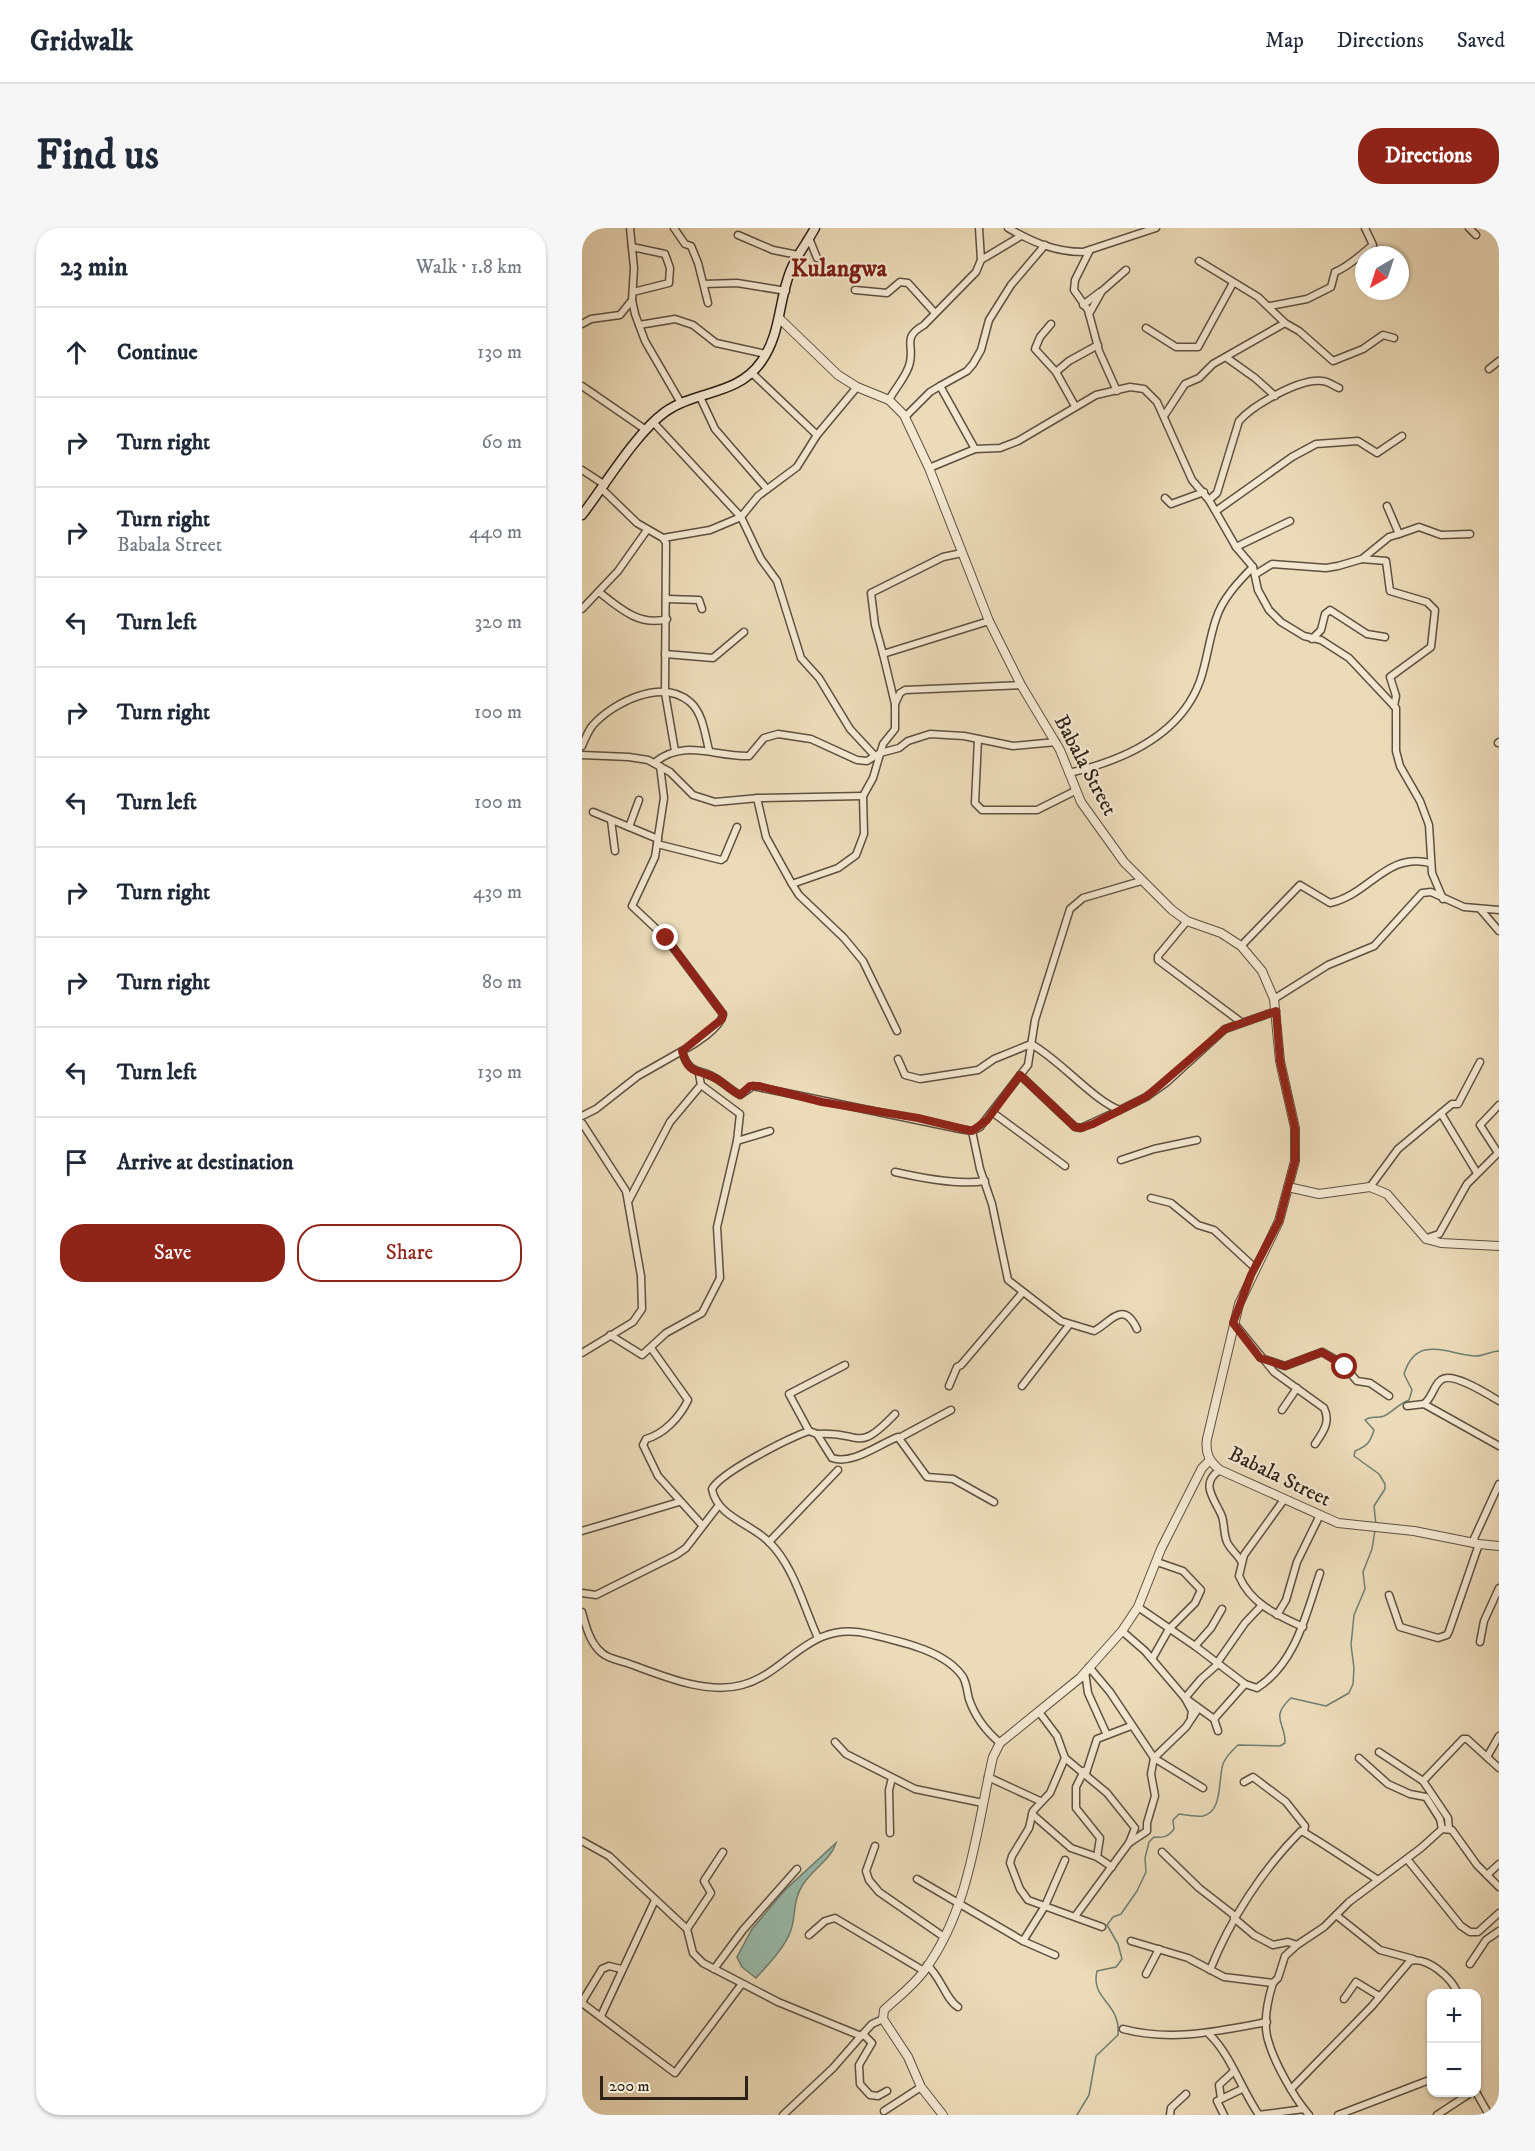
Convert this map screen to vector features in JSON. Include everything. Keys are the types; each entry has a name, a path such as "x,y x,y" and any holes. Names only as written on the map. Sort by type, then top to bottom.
{"main road":[{"path":"582,515 653,422 681,403 735,385 752,373 773,342 798,255 815,228"}],"street":[{"path":"630,228 633,296 639,325 645,341 681,403"},
{"path":"674,228 685,244 691,246 708,303"},
{"path":"889,400 910,362 911,335 976,272 981,260 979,228"},
{"path":"1008,228 1057,251 1083,252 1156,228"},
{"path":"1270,306 1306,298 1331,287 1335,272 1348,267 1358,255 1373,245 1365,228"},
{"path":"1469,228 1476,235"},
{"path":"738,235 773,250 798,255"},
{"path":"981,260 1021,236"},
{"path":"809,238 818,258"},
{"path":"905,417 930,392 967,371 973,364 981,350 990,320 1011,285 1044,245"},
{"path":"582,324 591,319 620,315 633,296 669,283 670,268 665,254 632,248"},
{"path":"1090,250 1074,287 1089,314 1098,345 1117,391"},
{"path":"1199,261 1270,306 1285,323 1299,331 1335,361 1364,349 1383,336 1394,338"},
{"path":"1083,304 1126,270"},
{"path":"855,290 887,293 900,282 908,283 935,313"},
{"path":"704,285 736,283 786,291"},
{"path":"1146,328 1176,347 1198,347 1233,283"},
{"path":"1089,314 1102,291"},
{"path":"639,325 675,319 699,329 716,343 766,354"},
{"name":"Babala Street","path":"780,319 823,362 857,387 889,400 905,417 929,468 989,621 1021,685 1056,742 1075,791 1107,840 1141,881 1187,921 1221,933 1240,946 1262,971 1274,999 1280,1061 1295,1128 1296,1154 1279,1221 1255,1268 1233,1323 1206,1446 1210,1460 1220,1470 1319,1517 1353,1527 1387,1527 1475,1544 1499,1546"},
{"path":"1164,416 1185,384 1199,378 1213,364 1285,323"},
{"path":"1051,324 1040,337 1035,349 1056,372 1075,406"},
{"path":"1056,372 1069,361 1098,345"},
{"path":"1227,358 1275,396"},
{"path":"1489,369 1499,362"},
{"path":"752,373 817,435"},
{"path":"1209,500 1216,493 1220,484 1239,421 1261,402 1305,382 1325,381 1339,388"},
{"path":"582,386 646,430"},
{"path":"582,470 604,487 623,510 647,530 663,538 710,530 741,517 767,489 797,467 817,435 857,387"},
{"path":"940,387 975,448"},
{"path":"929,468 975,448 1000,448 1018,441 1096,395 1130,387 1144,389 1157,402 1186,468 1204,492 1236,547 1253,567 1258,590 1269,610 1281,622 1312,639 1321,640 1349,658 1394,706 1398,715 1395,729 1396,751 1400,766 1420,801 1429,825 1430,862 1434,881 1443,899"},
{"path":"700,397 715,429 767,489"},
{"path":"653,422 741,517 761,559 777,581 801,658 819,678 850,729 875,756 877,766 863,796 864,834 856,855 838,868 792,884"},
{"path":"1216,511 1292,457 1316,444 1358,441 1377,453 1402,436"},
{"path":"1165,498 1171,504 1176,504 1204,492"},
{"path":"1387,506 1399,534"},
{"path":"1236,547 1290,521"},
{"path":"1362,559 1389,537 1419,527 1441,535 1470,534"},
{"path":"582,609 629,557 647,530"},
{"path":"663,538 667,548 665,693 675,751"},
{"path":"877,766 875,756 895,729 895,704 875,625 871,593 943,557 962,553"},
{"path":"1256,574 1272,564 1326,568 1362,559 1386,561 1390,591 1427,602 1436,610 1431,647 1390,677 1396,696 1394,706"},
{"path":"1069,773 1126,755 1166,730 1199,683 1219,611 1253,567"},
{"path":"599,592 633,617 651,622 667,619"},
{"path":"667,599 699,600 702,609"},
{"path":"1312,639 1322,630 1325,614 1330,610 1367,634 1385,637"},
{"path":"883,654 989,621"},
{"path":"665,654 713,658 744,632"},
{"path":"895,704 900,693 905,690 1021,685"},
{"path":"582,746 591,727 619,705 643,694 665,693 690,703 699,718 709,750"},
{"path":"657,764 675,751 709,750 749,756 764,738 786,735 827,744 857,760 899,748 908,741 930,734 978,739 1013,746 1056,742"},
{"path":"978,739 975,803 982,810 1037,810 1075,791"},
{"path":"582,755 629,757 657,764 693,795 704,800 730,802 757,798 863,796"},
{"path":"582,1116 596,1109 638,1076 706,1035 723,1017 666,938 632,906 650,870 658,842 664,798 657,764"},
{"path":"757,798 766,837 792,884 799,895 844,938 863,961 897,1031"},
{"path":"629,827 639,800"},
{"path":"593,812 658,842 721,860 724,858 737,827"},
{"path":"611,820 615,851"},
{"path":"1240,946 1300,885 1330,903 1372,881 1399,862 1415,860 1430,862"},
{"path":"682,1051 688,1066 699,1074 710,1075 740,1095 750,1086 759,1086 822,1102 918,1118 972,1131 984,1124 1028,1065 1035,1020 1070,909 1083,898 1141,881"},
{"path":"1274,999 1328,965 1374,946 1386,937 1422,893 1431,892 1464,907 1499,910"},
{"path":"1481,910 1499,931"},
{"path":"1187,921 1158,956 1158,960 1241,1022"},
{"path":"1020,1075 1075,1127 1081,1128 1146,1097 1187,1064 1216,1035 1241,1022 1276,1011"},
{"path":"898,1059 905,1075 920,1079 978,1070 994,1059 1031,1044"},
{"path":"1031,1044 1065,1068 1108,1104 1120,1110"},
{"path":"1370,1187 1398,1149 1442,1115 1452,1104 1458,1104 1480,1062"},
{"path":"610,1335 638,1355 651,1348 666,1334 702,1313 720,1278 717,1227 737,1142 739,1112 701,1085 699,1074"},
{"path":"629,1200 670,1122 701,1085"},
{"path":"1426,1239 1439,1234 1467,1184 1498,1153 1480,1125 1499,1105"},
{"path":"992,1112 1065,1166"},
{"path":"1442,1115 1477,1173"},
{"path":"582,1123 617,1172 629,1200 633,1240 641,1276 642,1309 638,1319 582,1353"},
{"path":"737,1142 770,1131"},
{"path":"972,1131 1002,1247 1004,1273 1008,1280 1069,1324 1094,1331 1112,1317 1120,1314 1130,1318 1137,1329"},
{"path":"1121,1160 1154,1149 1197,1140"},
{"path":"895,1172 961,1183 985,1181"},
{"path":"1288,1187 1319,1194 1370,1187 1387,1194 1426,1239 1441,1243 1499,1246"},
{"path":"1151,1198 1171,1203 1198,1225 1214,1230 1255,1268"},
{"path":"949,1386 957,1367 1023,1292"},
{"path":"1233,1323 1260,1358 1275,1372 1316,1400 1328,1416 1326,1427 1315,1444"},
{"path":"1023,1386 1069,1324"},
{"path":"651,1348 688,1400 666,1427 655,1437 646,1439 643,1445 658,1476 702,1525"},
{"path":"1260,1358 1285,1366 1322,1352 1341,1363 1357,1381 1370,1383 1389,1396"},
{"path":"844,1365 789,1394 809,1431 857,1439 872,1436 896,1414"},
{"path":"1424,1404 1432,1396 1439,1382 1448,1378 1467,1383 1499,1401"},
{"path":"1282,1410 1297,1388"},
{"path":"1407,1406 1424,1404 1499,1446"},
{"path":"817,1434 835,1460 867,1452 951,1410"},
{"path":"809,1431 764,1452 717,1481 712,1489 719,1505 769,1542 789,1571 818,1638"},
{"path":"899,1438 927,1478 953,1479 994,1502"},
{"path":"943,2115 921,2086 908,2057 883,2019 884,2010 925,1968 960,1904 988,1777 993,1757 1000,1743 1087,1669 1122,1631 1138,1607 1183,1506 1210,1460"},
{"path":"769,1542 838,1470"},
{"path":"1220,1470 1211,1476 1208,1484 1213,1504 1222,1515 1227,1543 1241,1561"},
{"path":"1389,1594 1400,1627 1438,1638 1443,1637 1449,1631 1475,1544 1499,1485"},
{"path":"1283,1501 1241,1561 1239,1576 1242,1583 1262,1605 1303,1627"},
{"path":"582,1531 679,1502"},
{"path":"582,1593 596,1595 676,1555 686,1548 719,1505"},
{"path":"1277,1615 1286,1600 1297,1562 1319,1517"},
{"path":"1152,1659 1169,1629 1194,1602 1201,1588 1183,1571 1157,1562"},
{"path":"1138,1607 1245,1684 1257,1688 1288,1658 1303,1627 1320,1573"},
{"path":"1480,1642 1484,1621 1499,1588"},
{"path":"1185,1698 1217,1663 1245,1623 1262,1605"},
{"path":"1195,1646 1211,1628 1222,1609"},
{"path":"582,1612 593,1642 604,1655 671,1678 714,1687 730,1688 763,1677 792,1652 818,1638 847,1632 868,1633 923,1650 941,1659 962,1676 975,1714 1000,1743"},
{"path":"1122,1631 1152,1659 1185,1698 1214,1719 1218,1731"},
{"path":"1087,1669 1110,1692 1154,1758 1203,1788"},
{"path":"1087,1669 1088,1693 1107,1735"},
{"path":"1214,1719 1245,1684"},
{"path":"1185,1698 1192,1711 1190,1721"},
{"path":"1129,1843 1147,1831 1155,1796 1151,1774 1154,1758 1190,1721 1198,1709"},
{"path":"1039,1712 1057,1736 1065,1758 1085,1772 1134,1824 1135,1832 1129,1843 1076,1916"},
{"path":"1097,1857 1101,1840 1076,1809 1076,1787 1099,1738 1131,1726"},
{"path":"1487,1757 1499,1736"},
{"path":"1423,1781 1463,1739 1467,1739 1499,1768"},
{"path":"835,1742 846,1754 915,1789 983,1803"},
{"path":"1309,2115 1291,2089 1268,2039 1267,2022 1273,1983 1278,1978 1285,1956 1296,1945 1324,1927 1378,1880 1446,1829 1448,1818 1423,1781 1379,1752"},
{"path":"1065,1758 1050,1793 1032,1814 1029,1828 1010,1863 1024,1897 1102,1927"},
{"path":"1359,1758 1388,1784 1410,1794 1426,1797 1446,1829 1458,1836 1477,1865 1499,1887"},
{"path":"988,1777 1041,1801"},
{"path":"1244,1782 1253,1777 1281,1798 1305,1826 1304,1831"},
{"path":"891,1833 889,1803 892,1778"},
{"path":"1032,1814 1071,1848 1097,1857 1112,1867"},
{"path":"1210,1970 1234,1917 1277,1857 1301,1831 1304,1831"},
{"path":"1304,1831 1378,1880"},
{"path":"582,1841 603,1851 687,1929 693,1953 714,1969 741,1985 862,2035 872,2045 859,2065 860,2084 870,2095 878,2096 887,2091"},
{"path":"875,1846 866,1871 872,1885 944,1937"},
{"path":"687,1929 711,1893 705,1879 723,1852"},
{"path":"1162,1852 1199,1888 1254,1935 1273,1945 1288,1942 1296,1945"},
{"path":"1407,1859 1461,1926 1470,1932 1479,1932 1499,1913"},
{"path":"1023,1941 1045,1906 1065,1860"},
{"path":"1487,1875 1499,1864"},
{"path":"714,1969 742,1930 797,1869"},
{"path":"917,1879 1023,1941 1055,1955"},
{"path":"601,2016 655,1900"},
{"path":"1336,1915 1380,1950 1435,1968 1450,1980 1455,1989"},
{"path":"809,1935 825,1921 835,1918 925,1968 942,1983 950,2002 958,2007"},
{"path":"1470,1964 1486,1940 1499,1931"},
{"path":"1131,1941 1188,1958 1224,1977 1273,1983"},
{"path":"1146,1974 1159,1949"},
{"path":"1291,2089 1413,1959"},
{"path":"621,1969 609,1966 602,1969 582,2002 669,2069 678,2073 703,2033 741,1985"},
{"path":"1344,1999 1356,1982 1379,1996"},
{"path":"783,2115 833,2068 872,2024 883,2019"},
{"path":"1123,2029 1169,2035 1209,2034 1267,2022"},
{"path":"1209,2034 1222,2047 1233,2072 1258,2115 1304,2109"},
{"path":"1221,2098 1219,2085 1233,2072"},
{"path":"1338,2115 1427,2081"},
{"path":"884,2111 921,2086"},
{"path":"1224,2115 1217,2102 1242,2089"},
{"path":"1170,2115 1171,2108 1186,2094"},
{"path":"1437,2115 1466,2097"},
{"path":"1477,2097 1489,2115"}],"shaded area":[{"path":"836,1843 834,1849 802,1886 797,1897 789,1936 776,1956 756,1978 742,1967 737,1957 752,1929 785,1890"}],"waterway":[{"path":"1376,1525 1374,1506 1385,1489 1385,1484 1379,1474 1354,1456 1355,1451 1369,1441 1374,1430 1365,1420 1384,1416 1409,1400 1412,1390 1404,1374 1410,1361 1417,1354 1434,1349 1476,1356 1499,1351"},
{"path":"1077,2115 1089,2095 1096,2056 1118,2035 1115,2015 1101,1995 1096,1981 1097,1971 1116,1967 1122,1959 1118,1944 1107,1925 1113,1917 1121,1914 1137,1891 1146,1872 1145,1858 1149,1842 1154,1837 1170,1834 1174,1829 1173,1820 1179,1814 1203,1816 1214,1808 1219,1794 1223,1764 1227,1756 1238,1745 1280,1746 1285,1743 1280,1716 1284,1705 1291,1698 1326,1706 1349,1693 1353,1684 1354,1668 1351,1645 1354,1615 1365,1589 1363,1572 1372,1549 1375,1530"}],"district":[{"name":"Kulangwa","path":"839,268"}],"route":[{"path":"666,938 723,1014 722,1019 706,1035 682,1051 688,1066 699,1074 710,1075 738,1095 743,1095 750,1086 759,1086 822,1102 918,1118 972,1131 987,1120 1020,1075 1075,1127 1081,1128 1093,1124 1146,1097 1167,1082 1202,1047 1225,1029 1276,1011 1283,1080 1295,1128 1295,1161 1279,1221 1251,1275 1233,1323 1260,1358 1285,1366 1299,1363 1322,1352 1345,1367"}]}
